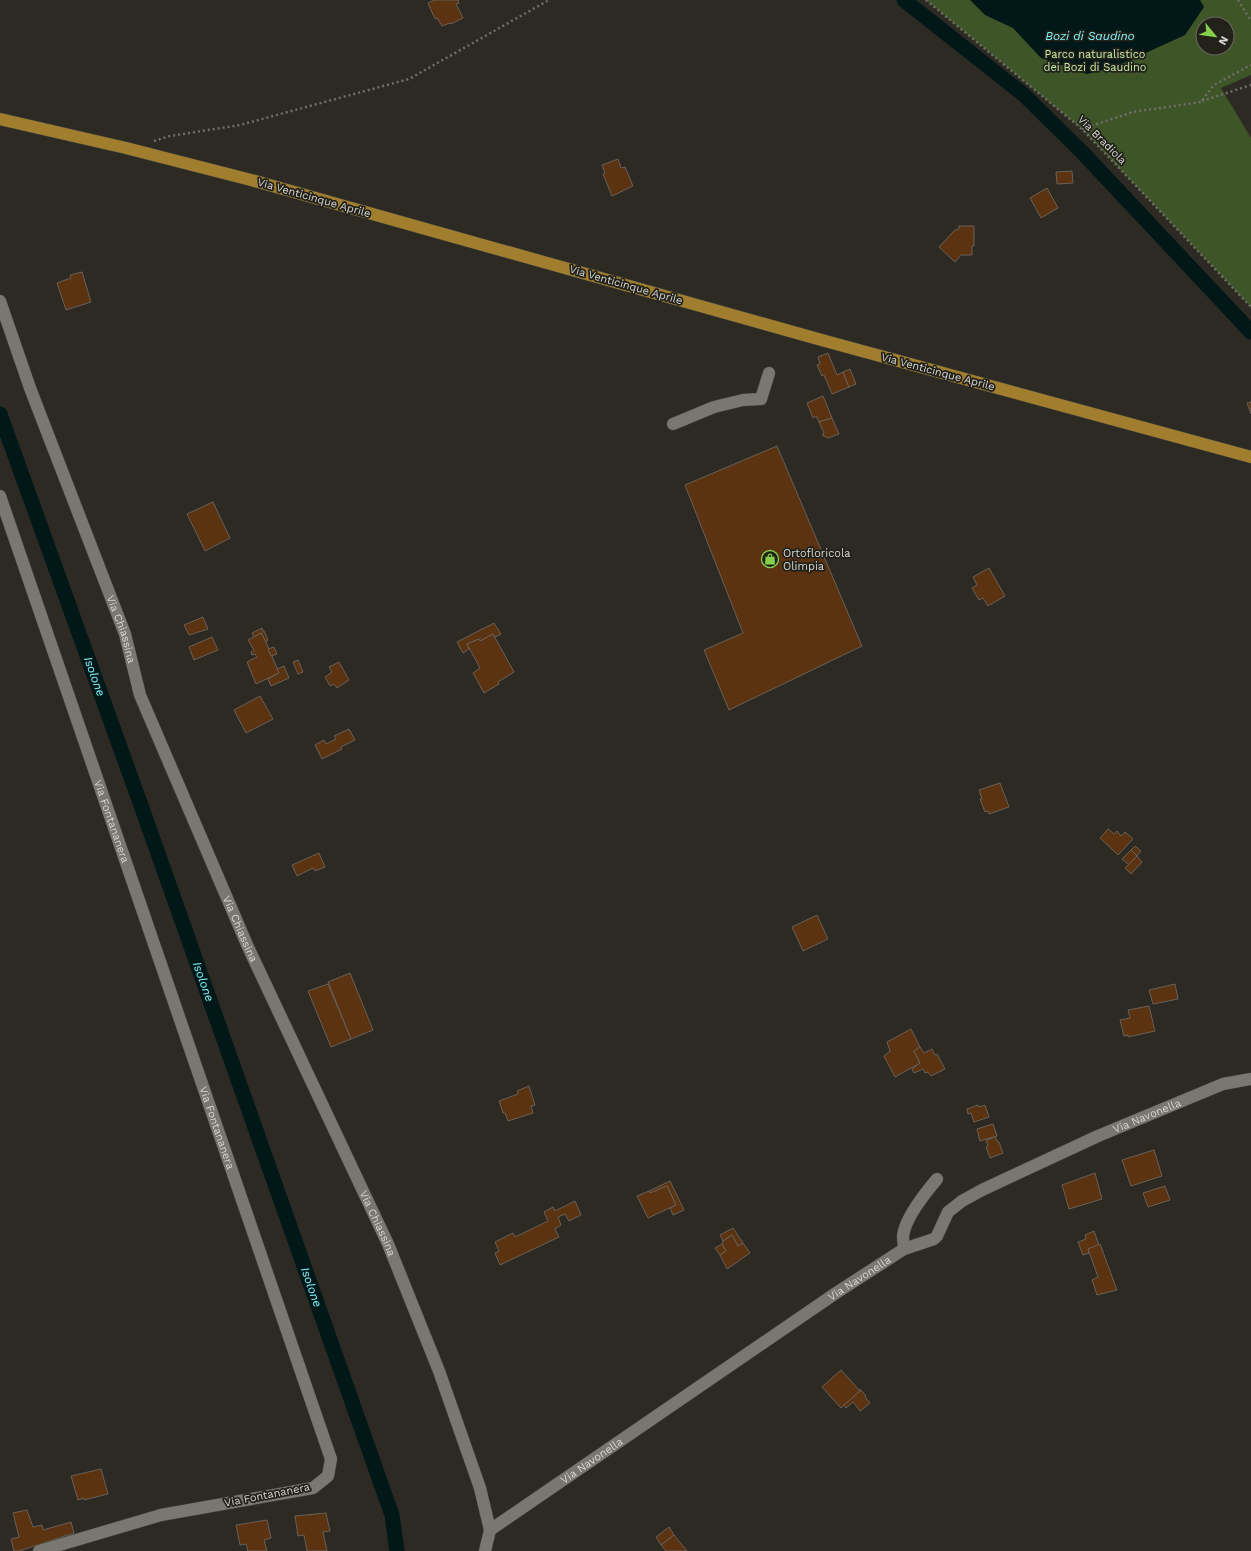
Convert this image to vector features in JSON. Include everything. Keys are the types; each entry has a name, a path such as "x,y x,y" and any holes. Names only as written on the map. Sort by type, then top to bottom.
{"main road":[{"name":"Via Venticinque Aprile","path":"0,119 126,148 251,180 818,339 1251,457"}],"street":[{"name":"Via Chiassina","path":"0,301 30,388 125,634 140,695 248,947 388,1244 441,1378 480,1488 490,1530 485,1551"},
{"path":"673,424 714,406 743,400 761,399 769,373"},
{"name":"Via Fontananera","path":"0,496 331,1459 328,1476 313,1488 161,1514 39,1551"},
{"name":"Via Navonella","path":"490,1530 830,1297 910,1247 934,1239 937,1236 948,1212 962,1201 982,1190 1098,1136 1223,1084 1251,1079"},
{"path":"910,1247 903,1235 917,1205 937,1178"}],"path":[{"path":"148,142 170,136 240,125 409,79 549,0"},
{"name":"Via Bradiola","path":"926,0 1082,129 1251,307"},
{"path":"1238,0 1251,22"},
{"path":"1201,102 1214,85 1251,65"},
{"path":"1082,129 1132,112 1201,102 1251,85"}],"green space":[{"name":"Parco naturalistico dei Bozi di Saudino","path":"926,0 1251,0 1251,75 1221,88 1251,138 1251,307 1082,129"}],"water":[{"name":"Bozi di Saudino","path":"970,0 1200,0 1204,7 1198,16 1195,16 1195,20 1185,35 1115,67 1087,74 1041,58 1013,28 985,15"}],"building":[{"path":"434,0 458,0 459,3 456,4 463,18 451,24 442,26 437,18 435,19 428,3"},
{"path":"618,159 621,168 625,167 633,186 612,196 603,174 605,173 602,165"},
{"path":"1072,171 1073,183 1057,184 1056,172"},
{"path":"1047,188 1058,208 1041,218 1030,198"},
{"path":"959,226 974,226 974,246 972,246 972,255 961,255 955,262 939,247 955,230 959,229"},
{"path":"82,272 91,302 66,310 57,283 71,278 70,275"},
{"path":"828,353 837,375 843,372 849,387 832,394 824,375 822,376 817,365 820,364 818,357"},
{"path":"850,369 856,384 849,387 843,372"},
{"path":"823,396 832,418 819,422 816,416 813,418 807,403"},
{"path":"1251,402 1251,414 1247,403"},
{"path":"832,418 839,434 828,438 822,435 824,433 819,422"},
{"name":"Ortofloricola Olimpia","path":"777,446 862,646 729,710 704,650 743,633 685,485"},
{"path":"213,502 230,538 205,551 187,514"},
{"path":"989,568 1005,596 988,606 983,598 979,600 972,588 977,585 973,577"},
{"path":"203,617 208,629 189,635 184,625"},
{"path":"494,623 501,634 495,637 493,634 480,641 479,639 467,644 469,649 463,653 457,642"},
{"path":"262,628 268,640 266,642 261,633 254,637 252,633"},
{"path":"261,633 279,673 256,684 247,662 257,657 255,654 252,655 251,652 254,650 248,640"},
{"path":"493,634 514,672 498,682 499,684 484,693 473,673 480,668 467,644 479,639 480,641"},
{"path":"212,637 218,650 194,660 189,647"},
{"path":"274,647 277,654 271,656 268,649"},
{"path":"298,660 303,672 298,674 293,662"},
{"path":"339,662 349,680 337,688 334,684 330,686 325,677 332,672 329,667"},
{"path":"284,666 289,678 271,686 268,679 279,673 277,669"},
{"path":"260,696 273,719 246,733 234,710"},
{"path":"349,729 355,740 341,747 342,749 322,759 315,745 324,740 326,744 336,739 334,736"},
{"path":"1000,783 1009,807 989,814 988,811 985,812 980,799 982,799 979,790"},
{"path":"1108,829 1114,834 1117,831 1121,836 1125,832 1133,839 1118,855 1100,838"},
{"path":"1135,846 1141,851 1137,856 1131,850"},
{"path":"1131,850 1137,856 1129,865 1122,859"},
{"path":"319,853 325,867 315,871 313,868 297,876 292,865"},
{"path":"1137,856 1142,862 1131,874 1125,868"},
{"path":"817,915 828,939 803,951 792,927"},
{"path":"350,973 373,1030 351,1039 328,982"},
{"path":"328,984 351,1039 331,1047 308,991"},
{"path":"1175,984 1178,999 1153,1004 1149,990"},
{"path":"1149,1006 1155,1031 1128,1037 1128,1035 1124,1036 1120,1020 1130,1018 1128,1010"},
{"path":"911,1029 920,1047 914,1051 920,1063 895,1077 884,1056 890,1051 887,1042"},
{"path":"920,1047 924,1053 932,1049 935,1055 937,1054 945,1069 931,1076 928,1072 925,1073 923,1069 914,1073 912,1069 920,1063 914,1051"},
{"path":"529,1086 535,1105 531,1106 533,1113 508,1121 505,1113 503,1113 499,1101 518,1094 517,1091"},
{"path":"978,1105 979,1107 985,1105 989,1117 974,1122 971,1113 968,1114 967,1109"},
{"path":"993,1124 997,1136 980,1141 977,1129"},
{"path":"995,1137 999,1142 1003,1153 990,1158 986,1147 988,1146 986,1140"},
{"path":"1154,1150 1162,1176 1131,1186 1122,1160"},
{"path":"1095,1173 1102,1199 1069,1209 1062,1185"},
{"path":"670,1181 684,1210 673,1215 670,1208 676,1205 667,1186 650,1193 649,1191"},
{"path":"667,1186 676,1205 648,1218 637,1196 649,1191 650,1193"},
{"path":"1165,1186 1170,1200 1148,1207 1143,1193"},
{"path":"575,1201 581,1215 569,1221 565,1214 558,1217 561,1225 555,1229 559,1237 500,1265 495,1253 499,1251 495,1242 513,1233 515,1237 548,1221 544,1212 553,1207 555,1211"},
{"path":"733,1228 743,1243 738,1246 732,1235 723,1241 720,1235"},
{"path":"1094,1231 1099,1245 1088,1249 1089,1253 1083,1255 1078,1242 1086,1239 1085,1235"},
{"path":"732,1235 738,1246 743,1243 750,1253 727,1269 720,1255 726,1251 722,1244 723,1241"},
{"path":"722,1244 726,1251 720,1255 715,1248"},
{"path":"1100,1244 1117,1290 1097,1295 1092,1280 1098,1277 1088,1249"},
{"path":"841,1370 860,1391 841,1408 822,1387"},
{"path":"860,1389 870,1403 860,1411 853,1402 846,1408 844,1405 860,1391"},
{"path":"101,1469 108,1494 78,1500 71,1476"},
{"path":"27,1510 33,1527 42,1525 43,1530 71,1522 74,1533 19,1551 14,1551 11,1539 19,1537 13,1513"},
{"path":"326,1513 330,1531 323,1532 327,1551 307,1551 304,1535 298,1536 295,1516"},
{"path":"267,1520 271,1538 264,1540 267,1551 248,1551 246,1544 240,1545 236,1525"},
{"path":"669,1527 674,1535 661,1545 656,1537"},
{"path":"674,1535 687,1551 666,1551 661,1545"}],"waterway":[{"path":"904,0 1024,95 1082,152 1251,332"},
{"name":"Isolone","path":"0,414 143,811 392,1515 397,1551"}],"place":[{"name":"Ortofloricola Olimpia","path":"770,559"}]}
